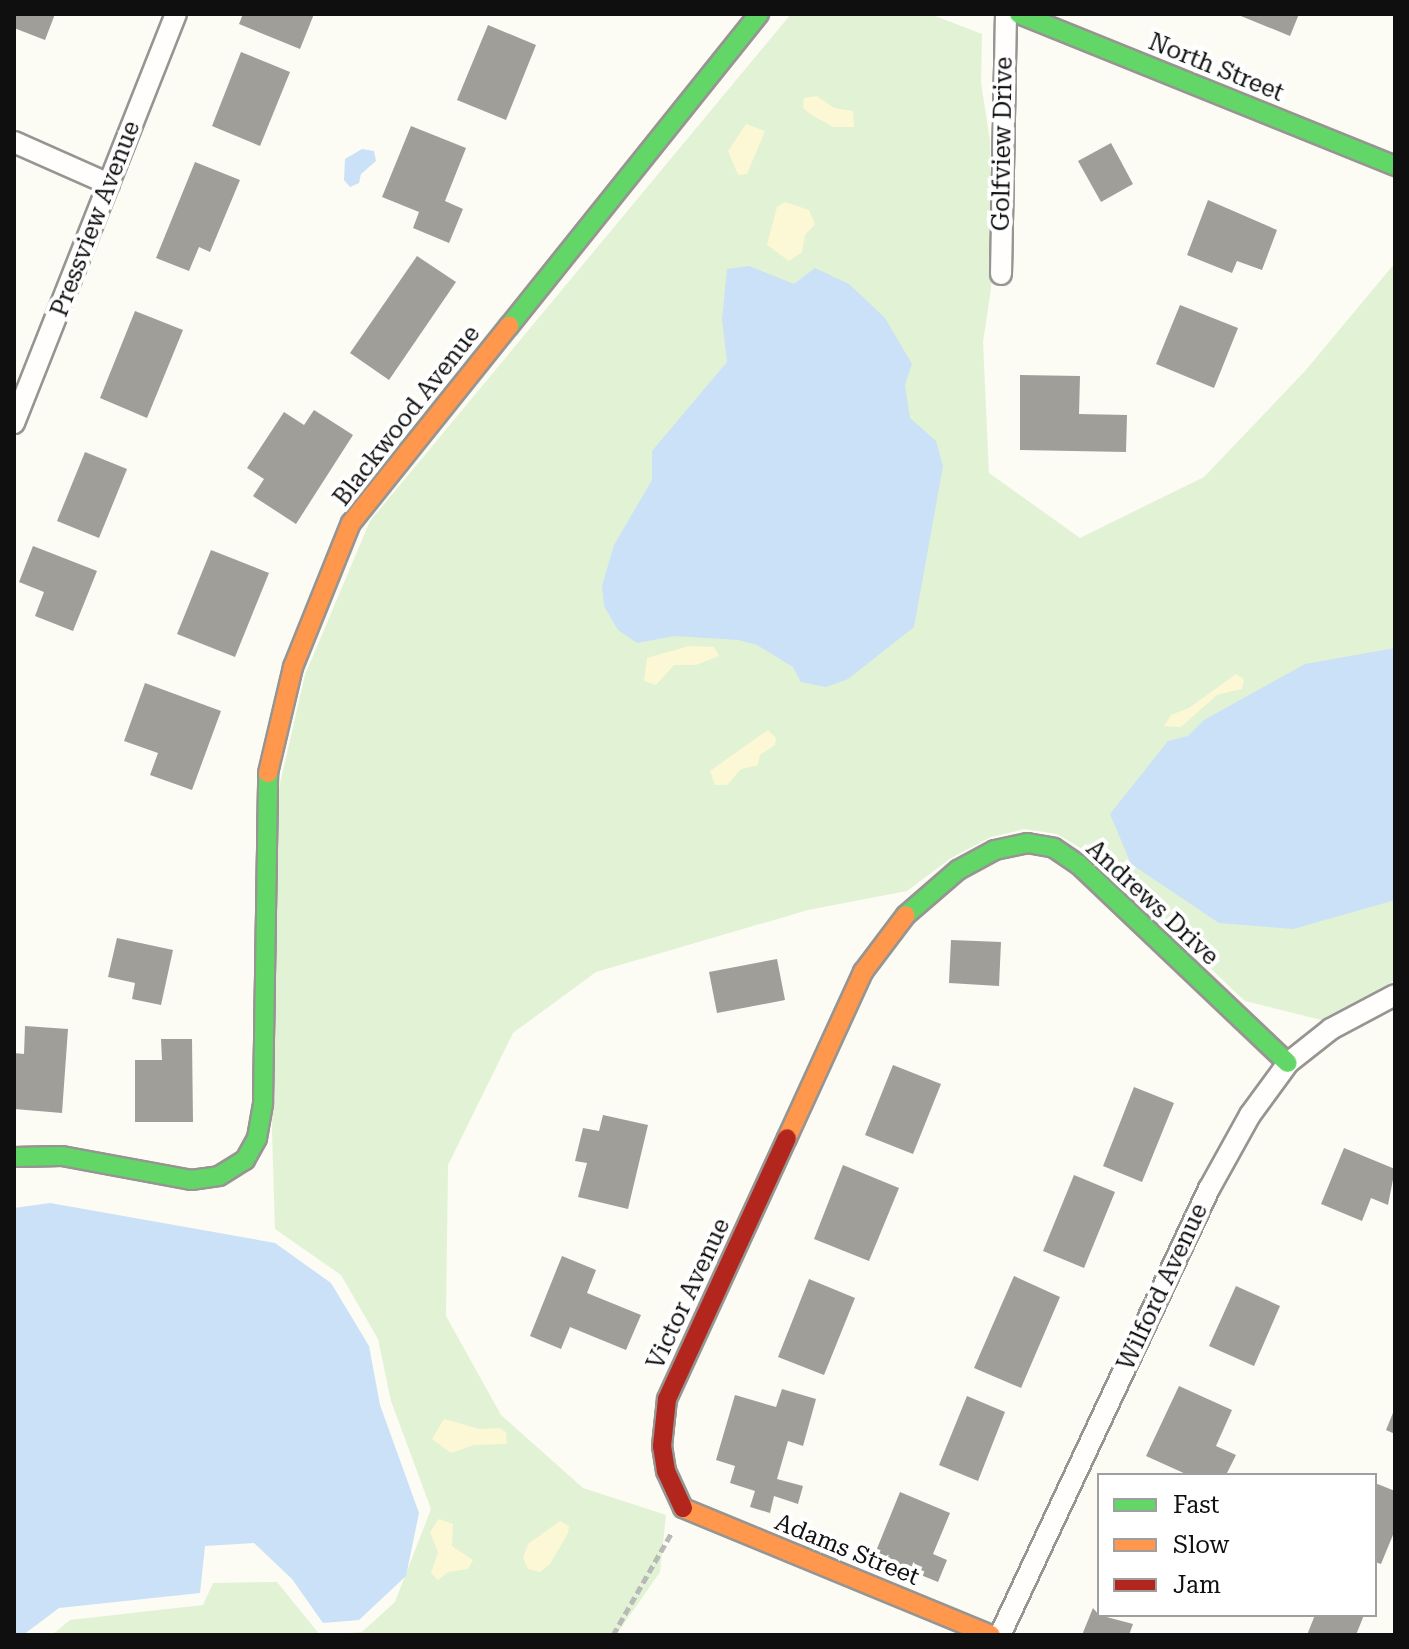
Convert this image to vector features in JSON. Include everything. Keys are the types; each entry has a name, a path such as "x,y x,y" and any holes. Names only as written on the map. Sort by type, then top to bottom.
{"street":[{"name":"Pressview Avenue","path":"14,423 176,14"},
{"name":"Blackwood Avenue","path":"14,1157 62,1156 191,1180 219,1176 245,1160 257,1138 263,1103 265,787 293,667 351,523 759,14"},
{"name":"Golfview Drive","path":"1001,274 1006,14"},
{"name":"North Street","path":"1019,14 1395,166"},
{"path":"14,142 109,184"},
{"name":"Andrews Drive","path":"863,972 915,902 958,870 995,850 1027,843 1054,848 1078,864 1288,1063"},
{"name":"Victor Avenue","path":"684,1510 666,1471 667,1399 863,972"},
{"name":"Wilford Avenue","path":"1000,1635 1209,1189 1250,1115 1288,1063 1331,1029 1395,995"},
{"name":"Adams Street","path":"684,1510 991,1635"}],"path":[{"path":"613,1635 684,1510"}],"green space":[{"path":"791,14 930,14 982,34 981,83 990,141 991,289 983,342 989,473 1080,538 1204,477 1305,371 1395,263 1395,980 1321,1020 1245,1001 1087,852 1057,834 1025,829 991,837 951,858 907,891 808,910 596,972 513,1033 448,1165 446,1316 501,1415 583,1488 666,1515 660,1572 616,1635 320,1635 362,1632 395,1602 431,1509 391,1401 378,1339 341,1275 275,1229 272,1131 279,788 305,675 370,521"},
{"path":"277,1582 320,1635 52,1635 70,1620 203,1605 213,1583"}],"sand":[{"path":"817,96 834,108 853,111 854,127 833,127 803,108 804,98"},
{"path":"746,124 765,131 747,174 738,175 728,151"},
{"path":"785,202 809,210 815,224 805,235 802,252 789,261 767,245 777,207"},
{"path":"689,646 714,647 719,656 696,665 674,665 656,685 644,681 647,658"},
{"path":"1236,674 1244,679 1242,689 1217,695 1181,727 1164,726 1171,715 1189,708"},
{"path":"768,730 776,738 775,745 760,755 758,765 741,769 727,785 715,785 710,771"},
{"path":"444,1419 480,1429 499,1428 506,1432 507,1444 474,1445 451,1453 432,1439"},
{"path":"439,1519 453,1524 452,1546 473,1560 468,1569 448,1572 438,1580 431,1573 438,1552 430,1532"},
{"path":"560,1521 569,1526 568,1533 550,1564 540,1572 528,1569 523,1558 528,1544"}],"water":[{"path":"362,149 374,151 376,161 361,174 359,183 350,187 344,180 345,159"},
{"path":"749,266 794,284 815,268 849,284 885,318 912,364 905,385 910,418 936,441 943,466 914,627 848,679 826,687 801,682 793,667 757,645 739,640 674,636 637,643 618,630 604,606 602,586 614,545 652,480 652,451 727,362 722,320 727,269"},
{"path":"1395,648 1395,900 1293,929 1219,923 1131,864 1110,814 1168,741 1188,736 1204,720 1305,664"},
{"path":"50,1203 275,1243 331,1283 369,1346 380,1405 419,1513 406,1576 359,1620 323,1623 292,1579 254,1543 205,1546 200,1593 59,1608 23,1635 14,1635 14,1208"}],"building":[{"path":"14,14 55,14 45,40 14,28"},
{"path":"243,14 314,14 300,49 239,24"},
{"path":"1236,14 1299,14 1290,36"},
{"path":"488,25 536,45 506,120 457,100"},
{"path":"241,52 290,72 260,146 212,126"},
{"path":"411,126 466,148 445,201 463,209 449,243 413,228 419,212 382,197"},
{"path":"1111,143 1133,184 1101,202 1078,161"},
{"path":"195,162 240,180 210,252 199,247 189,271 156,258"},
{"path":"1208,200 1277,230 1262,270 1237,261 1232,273 1187,255"},
{"path":"417,256 456,282 389,380 350,353"},
{"path":"1180,305 1238,328 1214,388 1156,364"},
{"path":"135,311 183,330 147,418 100,398"},
{"path":"1020,375 1080,376 1079,414 1127,415 1126,452 1020,450"},
{"path":"314,410 353,435 296,524 253,496 264,479 247,468 284,412 304,425"},
{"path":"85,452 127,469 99,538 57,521"},
{"path":"33,546 97,571 73,631 35,616 44,592 19,582"},
{"path":"211,550 269,573 235,657 177,634"},
{"path":"145,683 221,711 192,790 150,775 158,753 124,741"},
{"path":"117,938 173,950 161,1005 132,999 135,983 108,977"},
{"path":"951,940 1001,942 999,986 949,983"},
{"path":"777,959 785,1000 717,1013 709,972"},
{"path":"25,1026 68,1029 62,1113 14,1109 14,1053 24,1054"},
{"path":"161,1039 192,1039 193,1122 135,1122 135,1060 162,1060"},
{"path":"893,1065 941,1084 913,1154 865,1135"},
{"path":"1134,1087 1174,1103 1142,1182 1103,1166"},
{"path":"603,1115 648,1125 628,1209 578,1197 587,1163 575,1161 583,1128 599,1131"},
{"path":"1344,1148 1395,1169 1388,1205 1371,1198 1362,1221 1321,1204"},
{"path":"843,1165 899,1188 869,1261 814,1239"},
{"path":"1074,1175 1115,1192 1084,1268 1043,1251"},
{"path":"562,1256 596,1270 587,1293 641,1315 626,1350 570,1327 561,1349 530,1336"},
{"path":"1014,1276 1060,1297 1021,1388 974,1368"},
{"path":"809,1279 855,1298 824,1375 778,1357"},
{"path":"1236,1286 1280,1306 1254,1366 1209,1346"},
{"path":"1179,1386 1232,1410 1216,1446 1236,1455 1227,1473 1184,1473 1146,1456"},
{"path":"782,1389 816,1399 803,1446 788,1441 777,1479 803,1486 798,1504 774,1496 770,1513 750,1507 755,1491 730,1483 735,1466 716,1460 735,1395 776,1407"},
{"path":"967,1396 1005,1412 978,1481 939,1465"},
{"path":"1395,1408 1395,1434 1386,1430"},
{"path":"1377,1484 1395,1491 1395,1530 1381,1564 1377,1563"},
{"path":"900,1492 950,1513 933,1554 947,1560 938,1582 874,1556"},
{"path":"1093,1608 1097,1617 1133,1624 1129,1635 1082,1635"},
{"path":"1314,1617 1363,1617 1356,1635 1307,1635"}],"traffic: fast":[{"path":"509,326 759,14"},
{"path":"1019,14 1395,166"},
{"path":"14,1157 62,1156 191,1180 219,1176 245,1160 257,1138 263,1103 268,773"},
{"path":"906,915 958,870 995,850 1027,843 1054,848 1078,864 1288,1063"}],"traffic: slow":[{"path":"268,773 293,667 351,523 509,326"},
{"path":"787,1138 863,972 906,915"},
{"path":"683,1508 991,1635"}],"traffic: jam":[{"path":"683,1508 666,1471 662,1446 667,1399 787,1138"}]}
